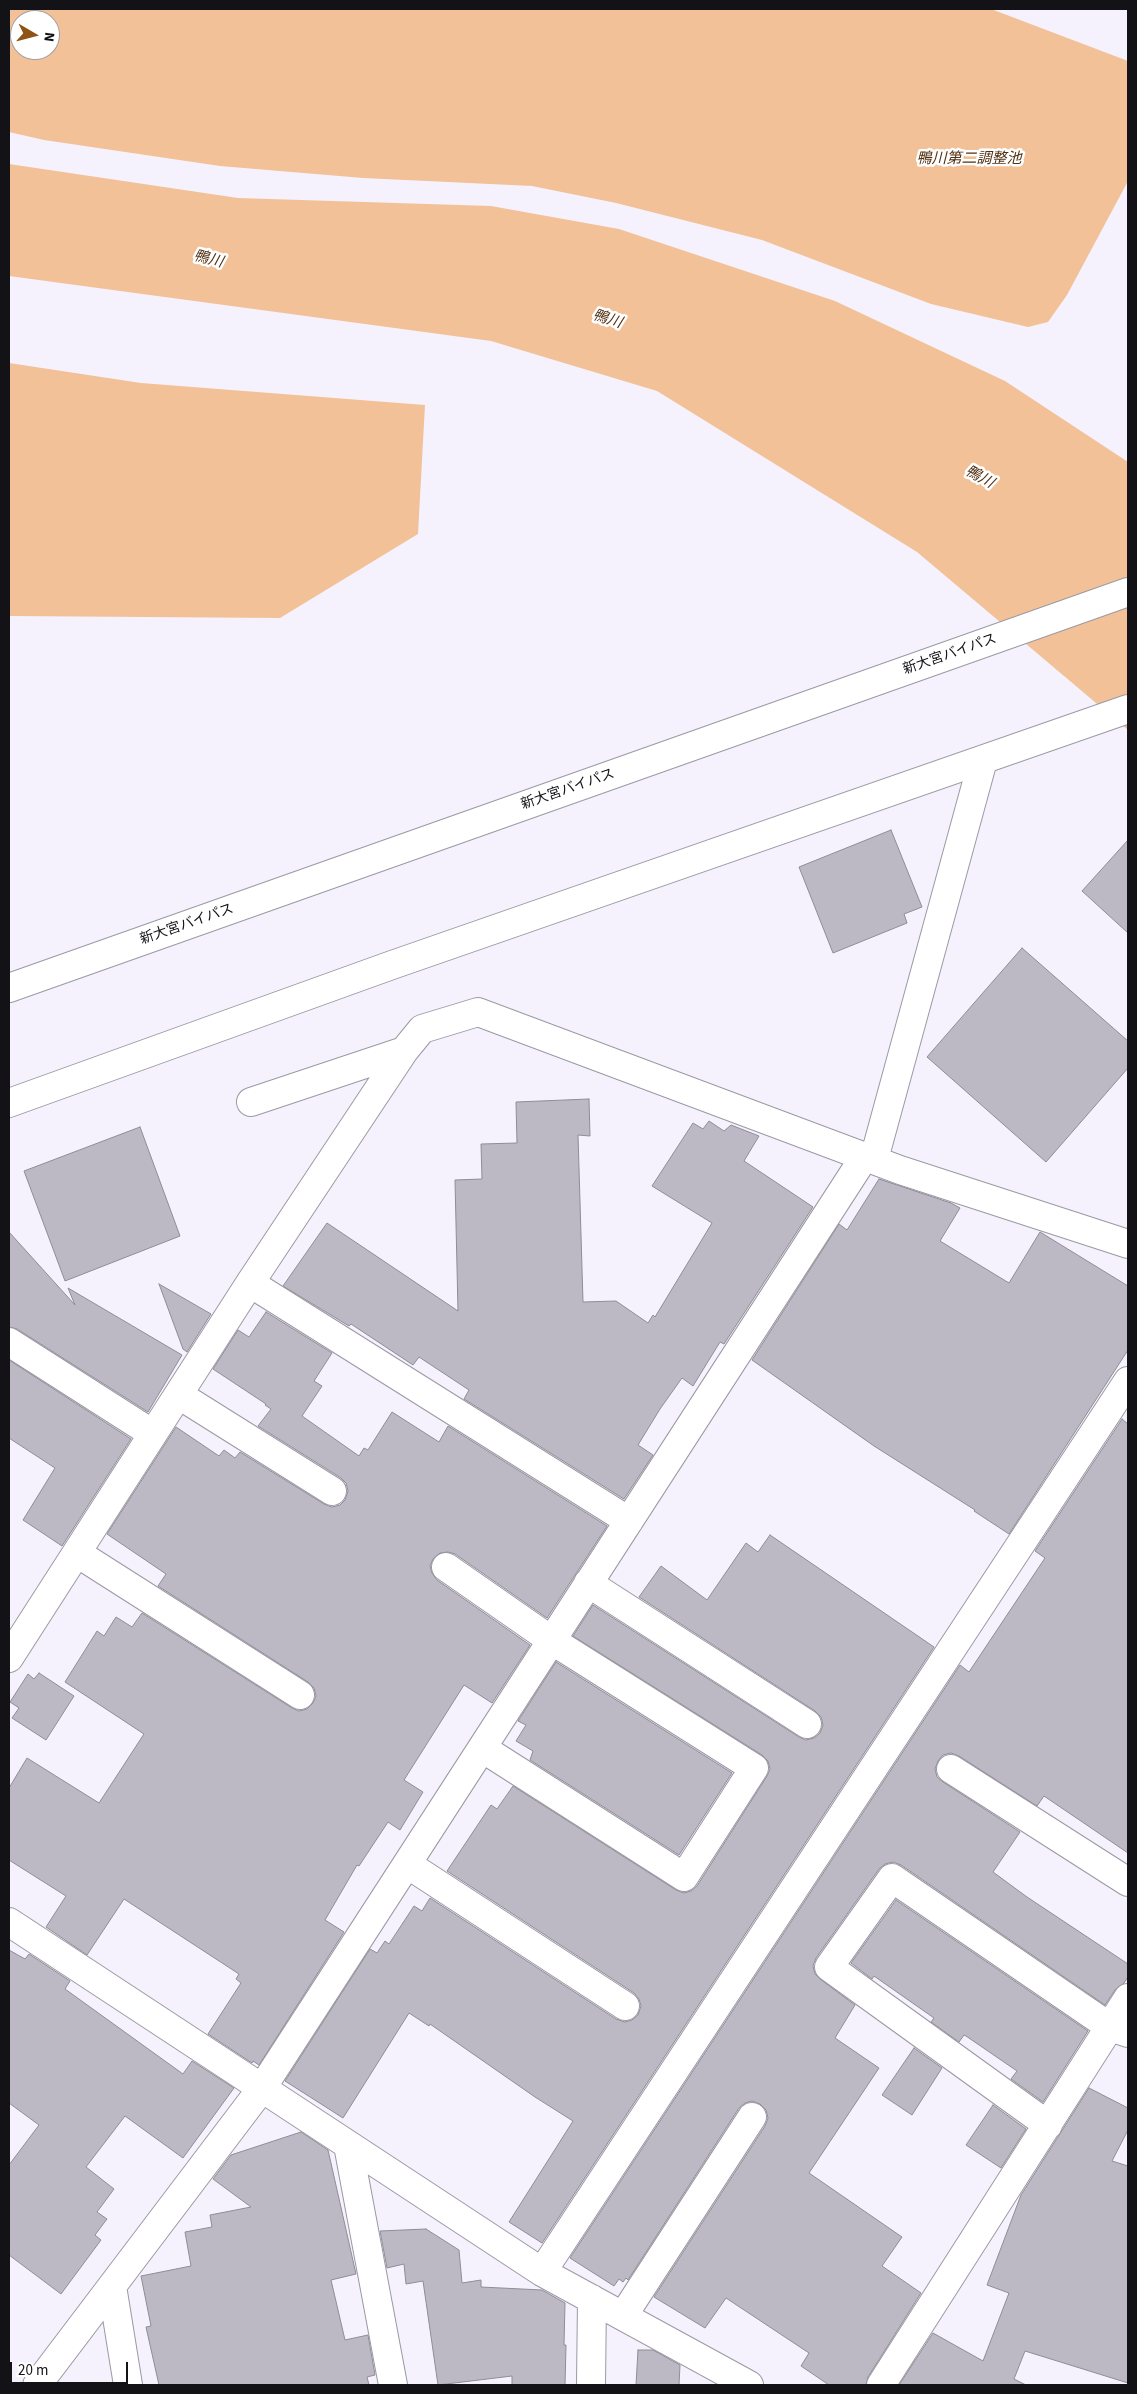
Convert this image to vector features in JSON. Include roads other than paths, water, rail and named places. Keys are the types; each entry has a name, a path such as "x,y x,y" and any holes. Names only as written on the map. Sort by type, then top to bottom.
{"main road":[{"name":"新大宮バイパス","path":"9,988 1128,592"},
{"path":"9,1104 392,965 1128,709"},
{"path":"37,2385 262,2088 588,1583 869,1158 983,760"},
{"path":"9,1658 250,1283 404,1051 422,1029 478,1012 869,1158 1128,1244"},
{"path":"251,1102 404,1051"},
{"path":"250,1283 629,1521"},
{"path":"9,1342 153,1434"},
{"path":"542,2272 1128,1382"},
{"path":"178,1395 332,1491"},
{"path":"77,1552 300,1695"},
{"path":"446,1567 552,1640 754,1768 684,1876 482,1748"},
{"path":"588,1583 807,1724"},
{"path":"951,1769 1128,1882"},
{"path":"406,1864 625,2006"},
{"path":"1048,2125 829,1967 892,1878 1119,2030"},
{"path":"9,1922 542,2272 749,2385"},
{"path":"881,2385 1048,2125 1119,2030 1128,1998"},
{"path":"622,2316 752,2117"},
{"path":"348,2145 393,2385"},
{"path":"112,2286 128,2385"},
{"path":"591,2385 592,2299"}],"water":[{"name":"鴨川第二調整池","path":"9,9 991,9 1128,61 1128,181 1067,295 1048,322 1028,327 931,304 762,240 616,203 532,186 363,178 220,166 44,140 9,132"},
{"name":"鴨川","path":"9,164 238,198 491,206 619,229 835,301 1005,381 1128,462 1128,730 917,552 657,391 491,341 9,276"},
{"path":"9,363 141,383 425,405 418,534 280,618 9,616"}]}
